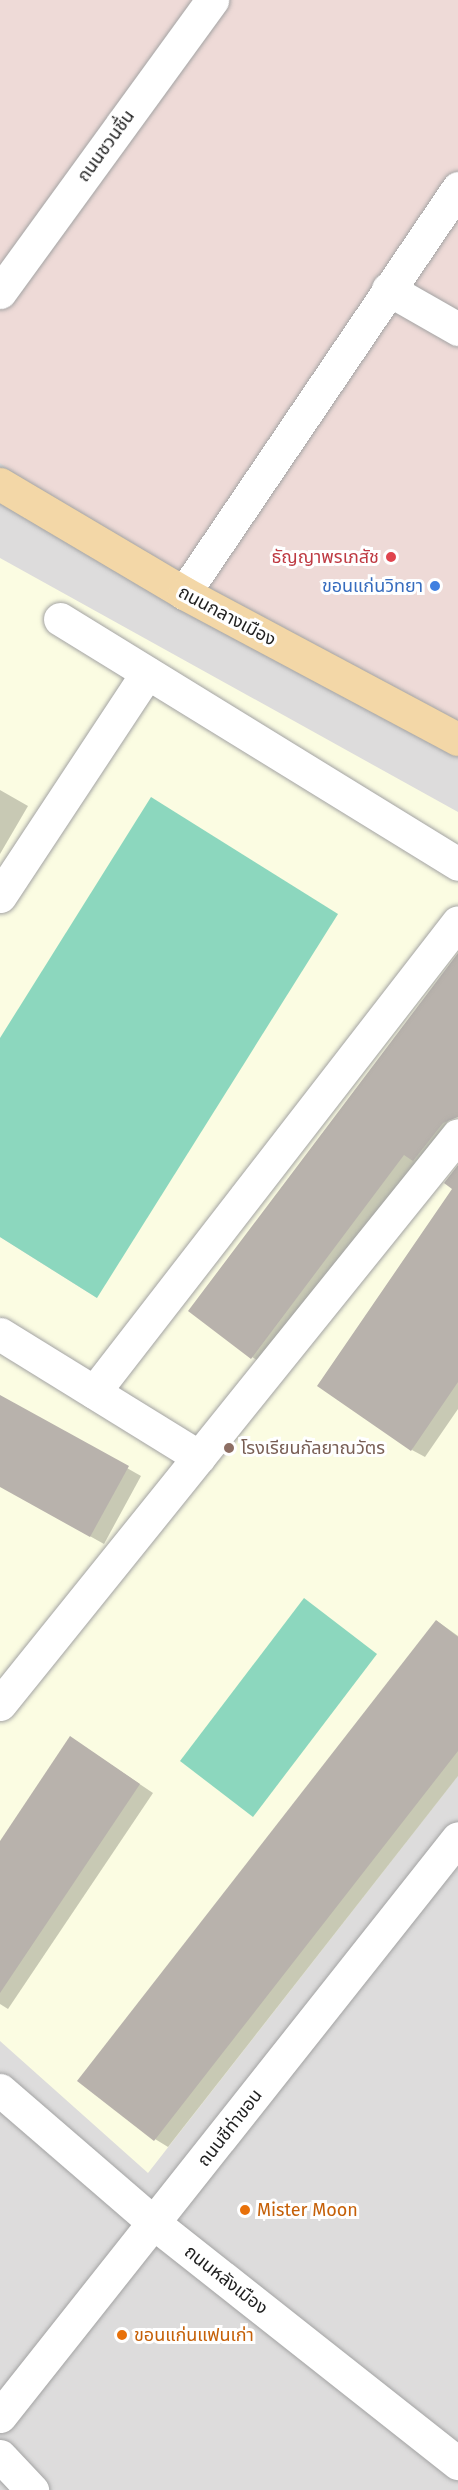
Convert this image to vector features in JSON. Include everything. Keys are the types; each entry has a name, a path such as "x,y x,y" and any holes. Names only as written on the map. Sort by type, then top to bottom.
{"main road":[{"name":"ถนนกลางเมือง","path":"0,484 184,593 458,739"}],"street":[{"name":"ถนนชวนชื่น","path":"0,292 212,0"},
{"path":"184,593 458,188"},
{"path":"388,290 458,329"},
{"path":"60,619 458,864"},
{"path":"0,896 147,673"},
{"path":"94,1392 458,922"},
{"path":"0,1704 458,1135"},
{"path":"0,1334 199,1457"},
{"name":"ถนนชีท่าขอน","path":"0,2416 458,1838"},
{"name":"ถนนหลังเมือง","path":"0,2090 154,2224 458,2463"},
{"path":"0,2456 32,2490"}],"shaded area":[{"path":"0,0 458,0 458,2490 0,2490"},
{"path":"0,0 458,0 458,739 184,593 0,463"},
{"name":"โรงเรียนกัลยาณวัตร","path":"0,558 458,812 458,1776 148,2173 0,2041 0,1237 97,1298 0,1038"}],"green space":[{"path":"151,797 338,914 97,1298 0,1237 0,1038"},
{"path":"304,1598 377,1654 253,1817 180,1761"}],"building":[{"path":"458,953 458,1117 443,1123 413,1161 404,1155 251,1359 188,1311"},
{"path":"458,1165 458,1382 411,1451 317,1386 452,1189 444,1183"},
{"path":"0,1395 129,1466 90,1537 0,1487"},
{"path":"436,1620 458,1637 458,1751 154,2141 77,2081"},
{"path":"70,1736 140,1784 0,1993 0,1841"}],"place":[{"name":"ธัญญาพรเภสัช","path":"391,557"},
{"name":"ขอนแก่นวิทยา","path":"435,586"},
{"name":"โรงเรียนกัลยาณวัตร","path":"229,1448"},
{"name":"Mister Moon","path":"245,2210"},
{"name":"ขอนแก่นแฟนเก่า","path":"122,2335"}]}
